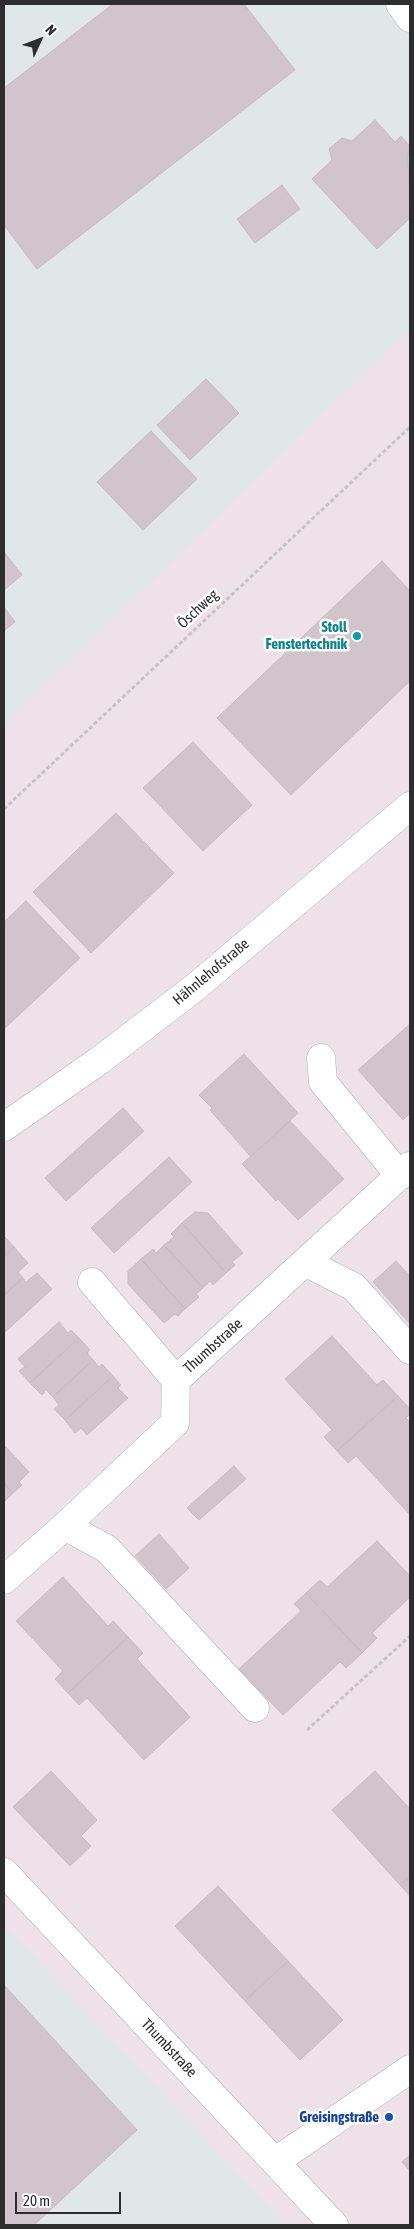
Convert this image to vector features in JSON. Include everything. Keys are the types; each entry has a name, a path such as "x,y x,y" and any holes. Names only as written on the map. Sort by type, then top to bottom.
{"street":[{"path":"400,4 410,18"},
{"name":"Hähnlehofstraße","path":"4,1126 100,1060 193,989 410,806"},
{"path":"321,1058 323,1082 405,1171"},
{"name":"Thumbstraße","path":"4,1580 175,1423 176,1380 405,1171"},
{"path":"305,1262 354,1287 410,1350"},
{"path":"92,1282 176,1380"},
{"path":"65,1526 107,1549 255,1708"},
{"name":"Thumbstraße","path":"4,1872 334,2225"},
{"path":"276,2161 410,2069"}],"path":[{"name":"Öschweg","path":"4,809 410,427"},
{"path":"307,1730 410,1636"}],"shaded area":[{"path":"4,4 410,4 410,329 4,726"},
{"path":"4,1924 286,2225 4,2225"}],"building":[{"path":"113,4 244,4 295,70 37,269 4,225 4,88"},
{"path":"375,120 395,142 401,136 410,146 408,157 410,218 377,249 312,179 332,160 329,149 342,138 352,141"},
{"path":"282,185 300,209 255,243 237,219"},
{"path":"206,379 239,413 190,460 157,425"},
{"path":"151,431 197,479 143,530 97,482"},
{"path":"4,552 22,575 4,590"},
{"name":"Stoll Fenstertechnik","path":"382,561 410,591 410,681 291,795 217,718"},
{"path":"4,607 15,622 4,631"},
{"path":"193,742 252,805 203,851 143,788"},
{"path":"116,813 174,873 91,953 33,892"},
{"path":"26,901 80,958 4,1029 4,922"},
{"path":"410,1024 410,1113 403,1120 358,1070"},
{"path":"244,1054 298,1113 251,1157 210,1110 212,1108 199,1095"},
{"path":"123,1108 144,1131 66,1201 45,1178"},
{"path":"290,1121 344,1179 298,1220 278,1199 276,1201 242,1164"},
{"path":"169,1157 192,1182 114,1253 91,1228"},
{"path":"195,1212 208,1213 243,1253 232,1262 235,1265 226,1273 182,1223"},
{"path":"182,1223 226,1273 213,1285 210,1281 203,1288 164,1245 174,1237 171,1234"},
{"path":"4,1236 14,1247 4,1257"},
{"path":"164,1245 203,1288 196,1294 199,1297 185,1309 141,1259 153,1249 156,1253"},
{"path":"14,1247 28,1263 18,1272 23,1278 4,1295 4,1257"},
{"path":"141,1259 185,1309 178,1316 175,1314 164,1323 128,1284 128,1271"},
{"path":"396,1261 410,1276 410,1324 373,1282"},
{"path":"37,1273 52,1289 4,1333 4,1295 23,1278 26,1282"},
{"path":"59,1322 68,1333 71,1330 79,1338 30,1383 19,1371 25,1367 18,1359"},
{"path":"332,1336 377,1385 383,1380 398,1396 337,1451 324,1437 332,1430 285,1379"},
{"path":"79,1338 90,1350 87,1353 93,1360 53,1397 46,1390 42,1395 30,1383"},
{"path":"93,1360 99,1367 102,1364 113,1376 65,1420 54,1409 59,1405 53,1397"},
{"path":"113,1376 121,1385 118,1388 128,1398 87,1435 81,1428 75,1433 65,1420"},
{"path":"398,1396 410,1409 410,1414 406,1418 410,1422 410,1515 356,1456 348,1463 337,1451"},
{"path":"4,1445 29,1472 19,1482 22,1485 13,1493 4,1483"},
{"path":"234,1466 246,1479 199,1520 187,1508"},
{"path":"4,1483 13,1493 4,1502"},
{"path":"159,1534 189,1568 166,1589 135,1556"},
{"path":"377,1541 410,1576 410,1597 372,1633 377,1638 362,1653 306,1593 320,1580 327,1587"},
{"path":"63,1577 108,1626 113,1621 128,1637 68,1693 55,1679 63,1671 16,1621"},
{"path":"306,1593 362,1653 346,1668 340,1662 283,1715 239,1669 301,1611 294,1604"},
{"path":"128,1637 143,1653 137,1659 190,1717 144,1760 87,1698 79,1705 68,1693"},
{"path":"51,1771 97,1820 81,1836 91,1846 70,1866 13,1807"},
{"path":"375,1771 410,1809 410,1876 400,1885 332,1810"},
{"path":"410,1876 410,1896 400,1885"},
{"path":"218,1886 288,1961 245,2001 175,1926"},
{"path":"288,1961 343,2020 300,2060 245,2001"},
{"path":"4,1985 137,2130 34,2225 4,2225"},
{"path":"410,2155 410,2171 402,2162"}],"place":[{"name":"Stoll Fenstertechnik","path":"357,636"},
{"name":"Greisingstraße","path":"389,2117"}]}
